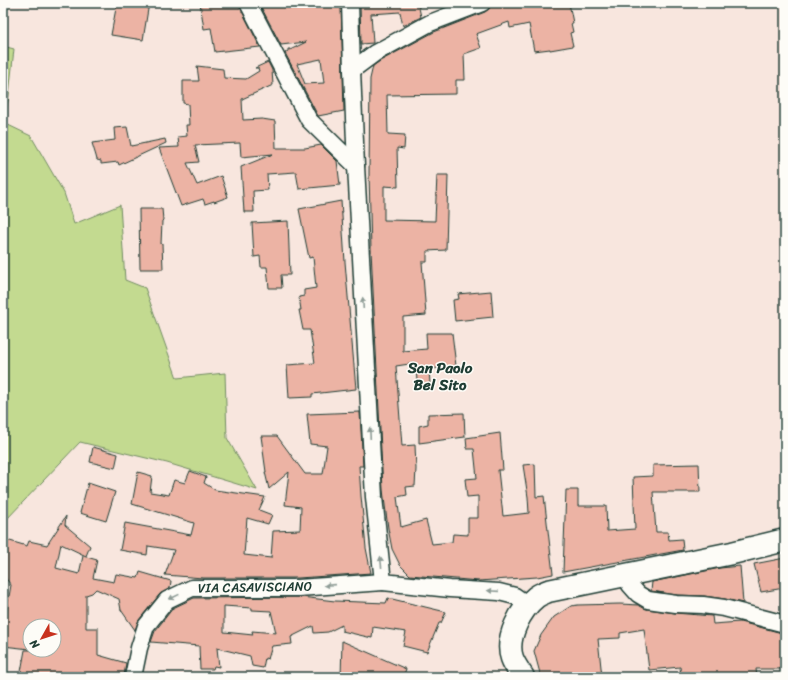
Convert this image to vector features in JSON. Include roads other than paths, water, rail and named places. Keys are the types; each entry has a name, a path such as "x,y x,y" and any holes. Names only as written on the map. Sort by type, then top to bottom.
{"main road":[{"path":"523,677 512,658 510,645 512,632 519,618 536,597 548,591 732,553 785,540"}],"street":[{"path":"248,3 308,120 356,166"},
{"path":"350,3 356,166 374,497 383,582"},
{"path":"352,70 375,53 430,23 482,3"},
{"path":"627,575 630,585 638,594 648,600 724,608 785,624"},
{"name":"VIA CASAVISCIANO","path":"133,677 139,648 146,626 168,600 192,588 298,588 383,582 450,589 499,592 515,596 528,605"}],"district":[{"name":"San Paolo Bel Sito","path":"440,376"}]}
